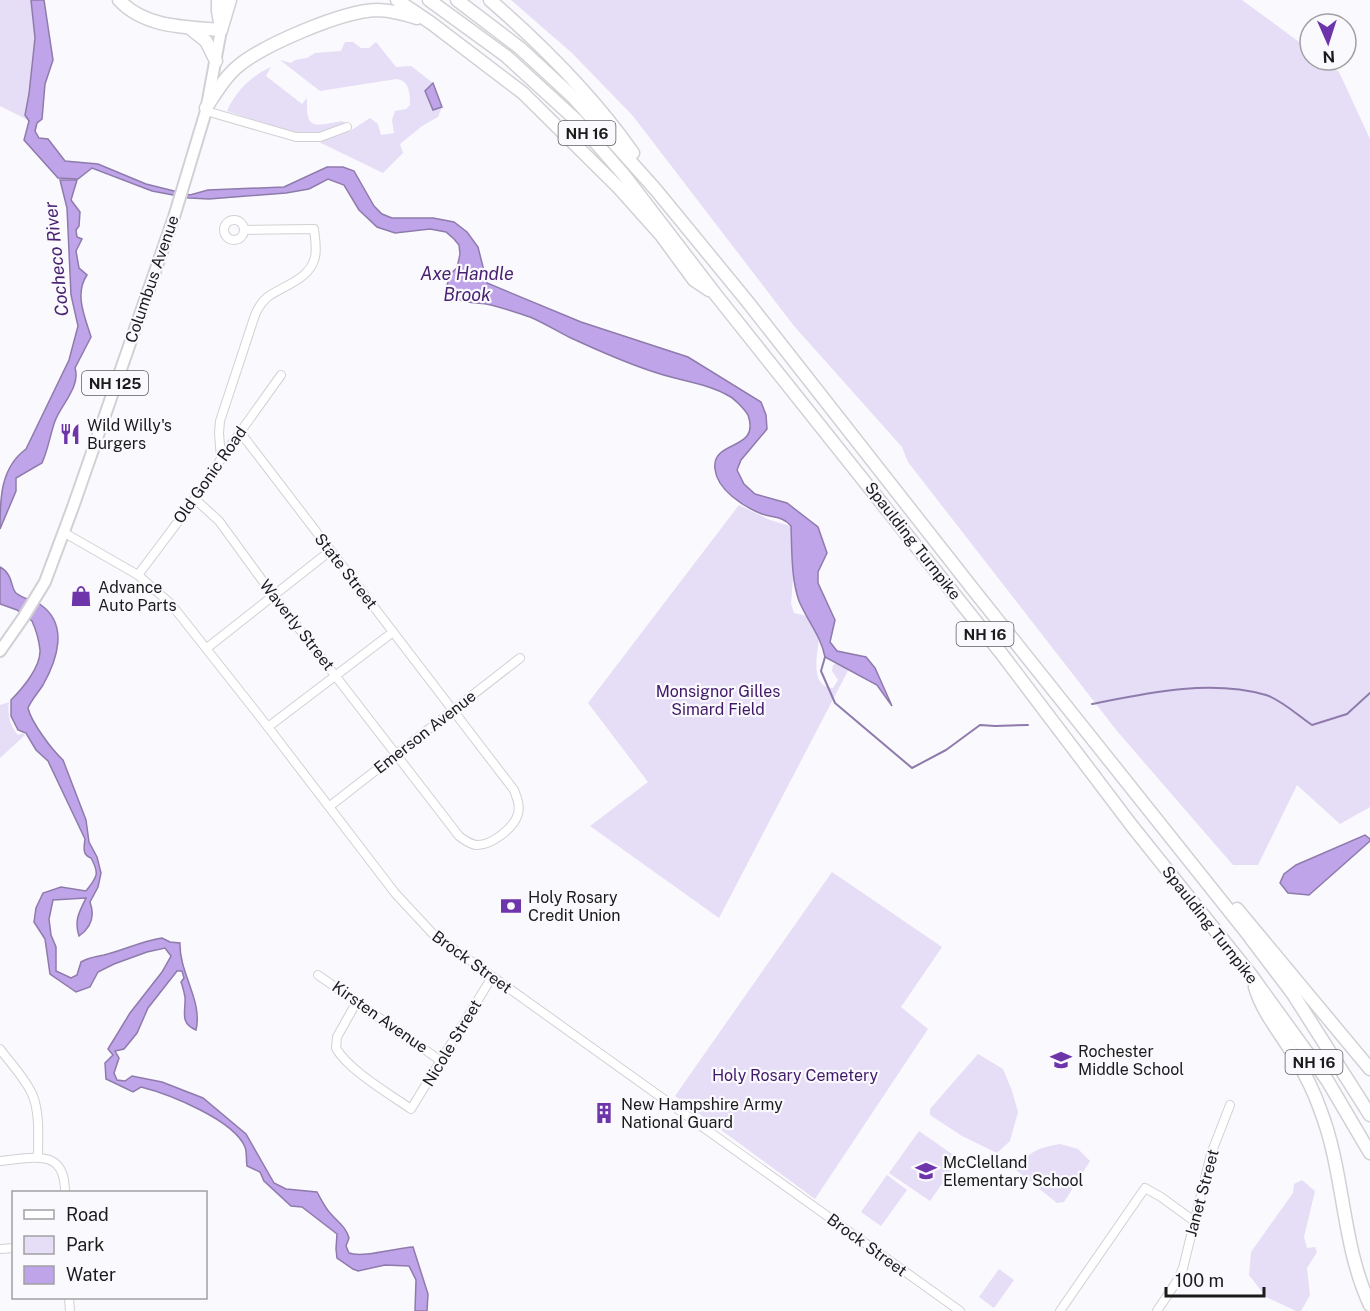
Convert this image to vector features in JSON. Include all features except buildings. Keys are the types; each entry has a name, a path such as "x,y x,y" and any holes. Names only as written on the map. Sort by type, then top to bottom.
{"highway":[{"path":"119,0 129,9 150,20 221,30"},
{"name":"NH 125","path":"218,0 221,30"},
{"name":"NH 125","path":"221,30 230,0"},
{"path":"398,0 431,22 523,93 592,160 647,219 694,280 716,295"},
{"name":"Spaulding Turnpike","path":"429,0 506,56 576,120 624,175 716,295 893,515 1132,826 1251,975 1327,1080 1370,1153"},
{"name":"Spaulding Turnpike","path":"457,0 520,48 573,97 656,190 747,301 1293,994 1370,1115"},
{"path":"489,0 529,35 593,102 624,139 645,169 656,190"},
{"path":"206,109 224,80 235,68 284,41 327,22 365,11 379,10 398,12 431,22"},
{"path":"188,26 206,40 216,61"},
{"path":"1172,841 1208,874 1370,1069"},
{"path":"1251,975 1260,1003 1297,1060 1320,1108 1336,1167 1353,1259 1360,1284 1370,1305"}],"main road":[{"name":"Columbus Avenue","path":"0,651 35,600 48,574 63,532 180,196 206,109 221,30"}],"street":[{"path":"206,109 296,137 320,137 347,127"},
{"path":"221,459 220,421 255,315 269,296 293,282 309,269 315,255 314,229 244,230"},
{"name":"Old Gonic Road","path":"138,575 195,499 281,375"},
{"name":"State Street","path":"240,432 452,711"},
{"name":"Waverly Street","path":"195,499 219,521 273,595 459,836 475,845 483,844 505,831 515,819 518,812 517,797 514,790 452,711"},
{"name":"Brock Street","path":"63,532 138,575 171,604 330,806 395,893 421,923 442,942 960,1311"},
{"path":"207,648 330,551"},
{"path":"268,727 393,632"},
{"name":"Emerson Avenue","path":"330,806 520,658"},
{"name":"Kirsten Avenue","path":"318,975 441,1061"},
{"name":"Nicole Street","path":"356,1003 337,1037 336,1048 365,1076 411,1109 492,976"},
{"path":"0,1049 32,1095 37,1117 38,1157"},
{"name":"Janet Street","path":"1157,1311 1180,1275 1211,1154 1230,1105"},
{"path":"0,1161 38,1157 56,1162 62,1168 65,1191"},
{"path":"1060,1311 1145,1188 1194,1221"}],"green space":[{"path":"0,0 42,0 36,124 0,106"},
{"path":"511,0 1242,0 1298,41 1298,72 1339,72 1370,139 1370,807 1340,824 1297,785 1258,865 1233,865 1117,731 908,462 902,447 794,326 633,116 572,53"},
{"path":"345,42 353,42 361,48 369,48 376,42 396,67 411,66 433,83 442,107 438,117 422,126 400,144 403,153 383,173 319,140 350,131 370,118 378,124 381,135 394,133 392,120 395,111 406,109 410,105 407,85 396,79 320,91 280,60 291,63 315,53 341,51"},
{"path":"271,67 266,76 302,104 307,98 308,116 313,124 342,121 345,123 344,126 318,134 296,134 227,111 245,85"},
{"name":"Monsignor Gilles Simard Field","path":"739,505 770,520 797,528 791,604 794,613 807,616 820,629 816,664 820,680 825,686 833,688 838,680 832,671 833,665 839,662 852,663 719,918 590,826 648,782 588,703"},
{"path":"9,702 11,724 18,735 23,733 25,735 0,758 0,705"},
{"name":"Holy Rosary Cemetery","path":"832,872 942,947 901,1007 928,1029 815,1199 675,1096"},
{"path":"978,1054 1003,1069 1018,1112 1010,1141 997,1153 962,1136 930,1115 930,1109"},
{"path":"919,1131 959,1159 930,1201 889,1173"},
{"path":"1060,1144 1078,1149 1090,1161 1064,1202 1057,1203 1016,1170 1025,1158 1035,1151"},
{"path":"887,1175 907,1190 881,1226 861,1212"},
{"path":"1302,1180 1315,1191 1304,1237 1307,1248 1315,1247 1317,1252 1307,1268 1310,1295 1301,1311 1296,1311 1266,1297 1249,1275 1251,1252 1293,1193 1294,1184"},
{"path":"999,1269 1014,1280 994,1308 979,1297"}],"water":[{"name":"Axe Handle Brook","path":"31,0 44,0 53,60 45,84 42,119 37,123 35,131 39,138 48,139 65,161 98,164 146,184 190,195 208,190 284,187 327,167 343,167 354,171 374,206 382,214 392,218 433,218 454,222 467,232 478,247 487,283 581,322 688,357 761,402 766,415 767,429 741,460 737,470 744,484 755,494 787,503 818,527 827,553 818,572 818,583 835,620 830,642 837,651 866,657 875,668 892,706 877,685 825,657 796,592 792,564 791,526 781,519 747,507 726,491 717,477 716,460 720,453 748,435 750,427 748,415 734,400 711,388 621,360 530,317 496,306 467,302 457,298 446,289 450,274 457,268 460,254 459,245 454,239 446,232 430,229 395,233 377,227 359,210 344,185 328,179 309,189 286,193 209,199 152,191 92,168 78,179 58,178 24,140 29,121 25,115 35,38"},
{"path":"433,83 442,107 433,110 425,91"},
{"path":"60,180 77,180 71,200 80,212 79,226 76,230 77,237 82,239 76,251 79,268 87,275 83,282 81,298 91,337 75,368 73,388 55,421 42,463 16,478 16,491 0,529 1,496 6,475 17,457 26,449 69,360 78,326 71,295 67,208"},
{"path":"0,567 10,577 16,593 41,605 50,613 55,622 58,643 53,665 28,708 42,736 63,760 86,820 89,842 97,857 101,873 98,887 90,902 91,921 87,929 79,936 77,921 86,898 53,900 49,919 51,935 56,947 56,971 71,978 77,975 81,962 87,959 162,938 180,943 183,965 194,998 196,1030 185,1020 185,997 181,982 184,978 182,971 177,971 148,1008 137,1033 124,1049 115,1051 119,1058 114,1073 117,1080 125,1081 132,1076 162,1082 203,1098 246,1134 274,1183 286,1189 317,1192 327,1209 346,1231 349,1238 346,1246 349,1253 371,1254 413,1247 428,1294 427,1311 415,1311 416,1280 409,1266 385,1265 358,1271 337,1258 337,1234 302,1207 291,1206 264,1181 260,1172 247,1166 245,1147 239,1137 228,1127 215,1118 168,1096 141,1087 133,1092 106,1079 105,1063 113,1055 108,1049 130,1013 162,972 171,956 165,948 114,964 98,972 90,987 76,992 50,974 45,939 34,922 36,908 43,893 61,887 86,891 95,879 96,868 91,858 85,853 85,839 48,761 36,750 26,733 18,730 11,716 11,700 34,670 40,650 32,621 17,610 0,604"},
{"path":"1365,835 1370,841 1309,895 1288,893 1280,883 1284,874 1296,865"}],"waterway":[{"name":"Axe Handle Brook","path":"825,657 821,671 835,703 912,768 946,750 980,725 1028,725"},
{"name":"Axe Handle Brook","path":"1092,704 1179,689 1245,690 1272,697 1312,725 1347,714 1370,693"}],"place":[{"name":"Wild Willy's Burgers","path":"70,434"},
{"name":"Advance Auto Parts","path":"81,596"},
{"name":"Holy Rosary Credit Union","path":"511,906"},
{"name":"Rochester Middle School","path":"1061,1060"},
{"name":"New Hampshire Army National Guard","path":"604,1113"},
{"name":"McClelland Elementary School","path":"926,1171"}],"water label":[{"name":"Cocheco River","path":"56,259"}]}
